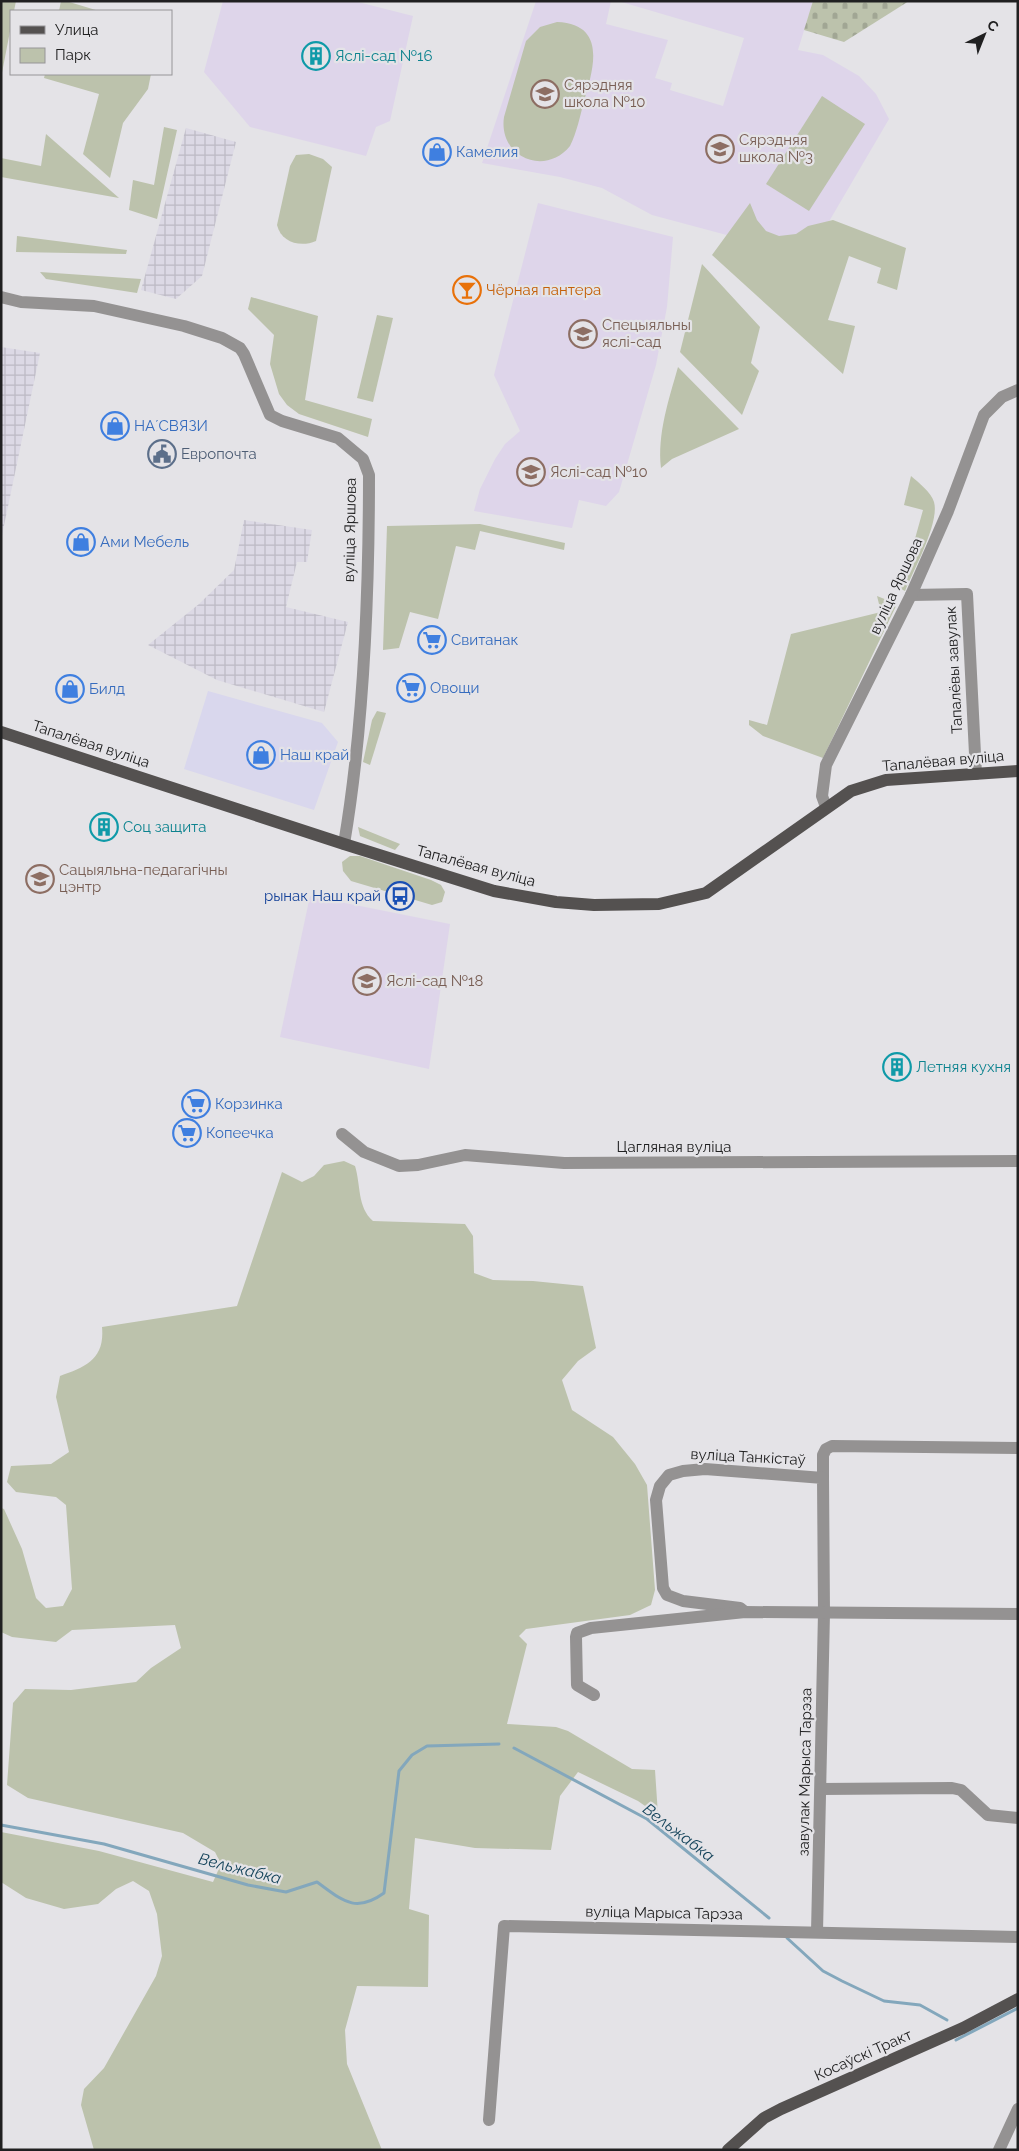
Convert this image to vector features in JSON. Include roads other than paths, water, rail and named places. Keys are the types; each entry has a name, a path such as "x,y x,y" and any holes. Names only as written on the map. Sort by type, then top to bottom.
{"main road":[{"name":"Тапалёвая вуліца","path":"1,732 494,891 522,897 594,905 659,904 706,892 727,880 826,807 851,791 886,780 1018,771"},
{"name":"Косаўскі Тракт","path":"728,2150 764,2118 781,2108 963,2028 1018,1999"}],"street":[{"name":"вуліца Яршова","path":"1,297 22,302 94,306 184,326 222,338 240,348 244,354 270,414 282,421 338,438 363,459 369,475 364,662 351,803 344,844"},
{"name":"вуліца Яршова","path":"826,807 822,796 826,765 911,595 948,510 984,414 1002,397 1018,390"},
{"name":"Тапалёвы завулак","path":"911,595 967,594 976,774"},
{"name":"Цагляная вуліца","path":"342,1134 364,1152 399,1166 418,1165 465,1155 564,1163 1018,1161"},
{"name":"вуліца Танкістаў","path":"824,1613 823,1455 826,1449 832,1446 1018,1448"},
{"name":"вуліца Танкістаў","path":"745,1612 740,1608 683,1601 667,1595 663,1588 656,1500 660,1486 669,1475 683,1471 705,1469 823,1478"},
{"name":"вуліца Танкістаў","path":"594,1695 577,1684 575,1656 577,1633 591,1628 745,1612 1018,1614"},
{"name":"завулак Марыса Тарэза","path":"817,1932 824,1613"},
{"path":"821,1790 952,1788 961,1790 988,1815 1018,1818"},
{"name":"вуліца Марыса Тарэза","path":"489,2120 504,1926 1018,1938"},
{"path":"998,2150 1018,2109"}],"waterway":[{"name":"Вельжабка","path":"1,1825 104,1844 248,1885 286,1892 317,1882 342,1899 349,1902 365,1903 384,1893 399,1771 412,1755 427,1746 499,1744"},
{"name":"Вельжабка","path":"514,1748 647,1819 769,1918"},
{"name":"Вельжабка","path":"787,1938 823,1971 842,1981 884,2001 920,2005 947,2020"},
{"name":"Вельжабка","path":"956,2040 1018,2008"}],"place":[{"name":"Яслі-сад №16","path":"316,56"},
{"name":"Сярэдняя школа №10","path":"545,94"},
{"name":"Сярэдняя школа №3","path":"720,149"},
{"name":"Камелия","path":"437,152"},
{"name":"Чёрная пантера","path":"467,290"},
{"name":"Спецыяльны яслі-сад","path":"583,334"},
{"name":"НАʼСВЯЗИ","path":"115,426"},
{"name":"Европочта","path":"162,454"},
{"name":"Яслі-сад №10","path":"531,472"},
{"name":"Ами Мебель","path":"81,542"},
{"name":"Свитанак","path":"432,640"},
{"name":"Овощи","path":"411,688"},
{"name":"Билд","path":"70,689"},
{"name":"Наш край","path":"261,755"},
{"name":"Соц защита","path":"104,827"},
{"name":"Сацыяльна-педагагічны цэнтр","path":"40,879"},
{"name":"рынак Наш край","path":"400,896"},
{"name":"Яслі-сад №18","path":"367,981"},
{"name":"Летняя кухня","path":"897,1067"},
{"name":"Корзинка","path":"196,1104"},
{"name":"Копеечка","path":"187,1133"}]}
